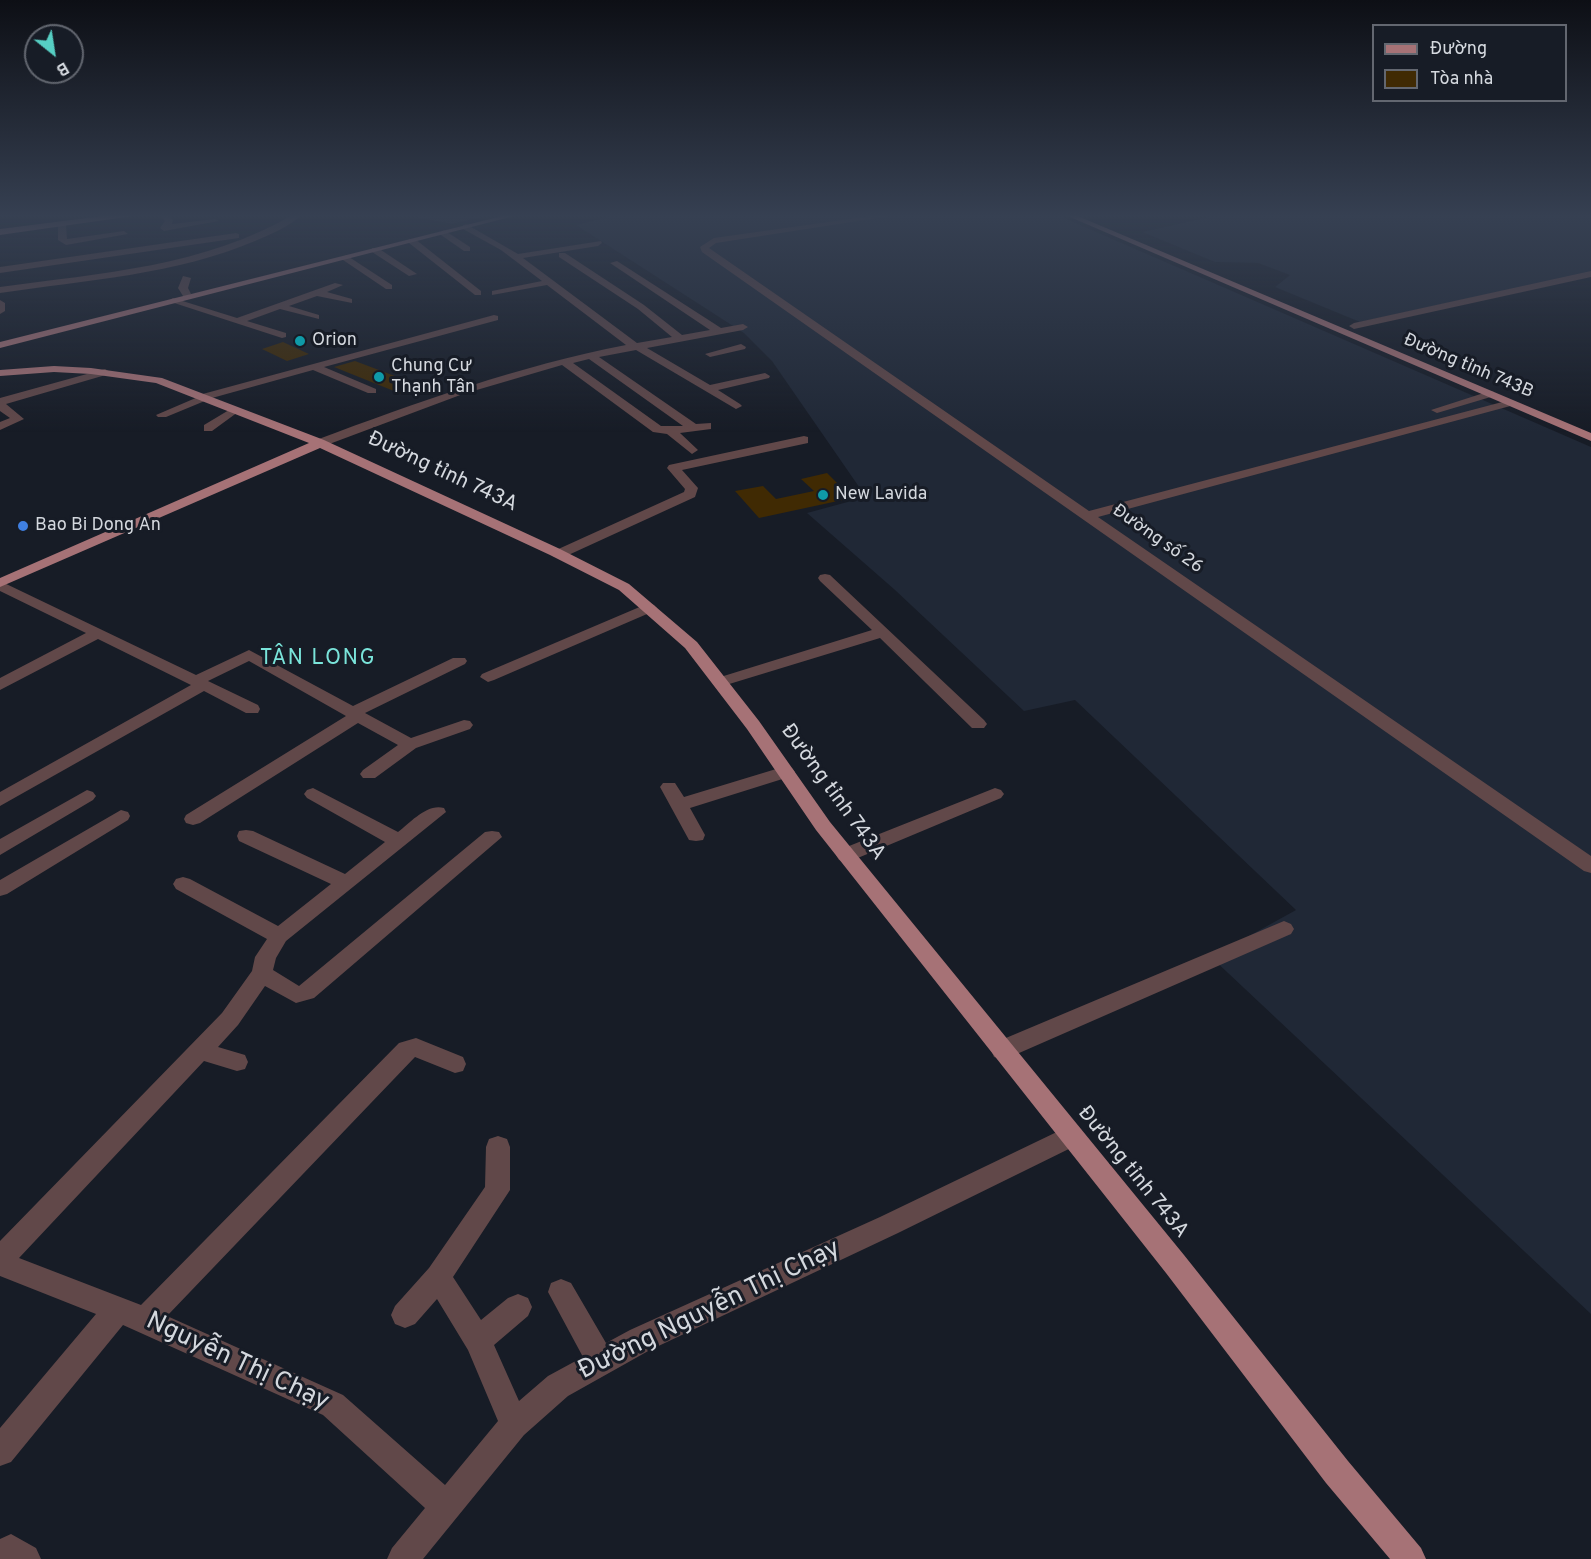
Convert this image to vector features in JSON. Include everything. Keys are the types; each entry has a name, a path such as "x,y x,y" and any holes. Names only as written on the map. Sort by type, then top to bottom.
{"main road":[{"path":"0,343 215,287"},
{"path":"0,343 230,287"},
{"name":"Đường tỉnh 743B","path":"1239,287 1591,437"},
{"name":"Đường tỉnh 743B","path":"1258,287 1591,427"},
{"name":"Đường tỉnh 743A","path":"0,373 54,369 105,372 158,380 320,443 559,554 624,587 649,608 691,645 753,725 846,855 1072,1136 1337,1472 1410,1559"},
{"path":"0,584 320,443"}],"street":[{"path":"0,290 21,287"},
{"path":"183,287 186,294"},
{"path":"238,321 334,287"},
{"path":"470,287 478,293"},
{"path":"495,293 526,287"},
{"path":"556,287 636,347 736,405"},
{"path":"610,287 641,307 680,338"},
{"path":"651,287 741,347 710,354"},
{"name":"Đường số 26","path":"758,287 1591,866"},
{"path":"1354,326 1533,287"},
{"path":"318,293 349,301"},
{"path":"173,301 282,335"},
{"path":"0,303 0,311"},
{"path":"280,306 315,317"},
{"path":"162,415 204,397 494,318"},
{"path":"320,443 455,393 565,362 743,327"},
{"path":"591,356 694,428"},
{"path":"565,362 657,429 670,431 707,426"},
{"path":"314,367 372,391"},
{"path":"0,404 105,372"},
{"path":"709,389 765,376"},
{"path":"1077,507 1296,449 1490,394"},
{"path":"1089,515 1510,403"},
{"path":"0,404 18,419 0,426"},
{"path":"208,428 234,410"},
{"path":"670,431 692,450"},
{"path":"559,554 690,494 692,488 673,468 804,440"},
{"path":"1296,449 1311,456"},
{"path":"825,578 978,724"},
{"path":"0,584 252,709"},
{"path":"488,677 649,608"},
{"path":"720,682 883,632"},
{"path":"0,685 98,633"},
{"path":"0,800 249,655 410,744"},
{"path":"193,819 355,714 459,661"},
{"path":"369,774 410,744 464,725"},
{"path":"680,805 786,772"},
{"path":"669,787 696,836"},
{"path":"314,794 399,841"},
{"path":"846,855 995,794"},
{"path":"0,848 87,796"},
{"path":"0,1261 230,1018 262,973 266,957 279,936 437,812"},
{"path":"0,889 121,816"},
{"path":"246,836 347,883"},
{"path":"262,973 296,995 306,992 492,837"},
{"path":"183,884 279,936"},
{"path":"1002,1050 1284,929"},
{"path":"145,1320 408,1050 416,1047 455,1064"},
{"path":"199,1050 237,1062"},
{"name":"Đường Nguyễn Thị Chạy","path":"402,1559 514,1425 558,1386 640,1340 888,1225 1072,1136"},
{"path":"405,1315 438,1277 497,1191 498,1147"},
{"name":"Nguyễn Thị Chạy","path":"0,1261 145,1320 333,1405 446,1506"},
{"path":"438,1277 478,1340 514,1425"},
{"path":"561,1292 601,1362"},
{"path":"478,1340 518,1306"},
{"path":"0,1451 118,1309"}],"shaded area":[{"path":"672,287 1222,287 1591,447 1591,1314 1211,957 1296,910 1075,700 1024,711 895,590 807,513 866,497 772,361 744,333"},
{"path":"1275,287 1523,287 1360,322"}],"building":[{"path":"283,342 309,354 287,361 262,349"},
{"name":"Chung Cư Thạnh Tân","path":"355,361 424,387 404,395 334,367"},
{"name":"New Lavida","path":"827,473 852,498 759,518 735,491 763,486 776,499 814,491 801,479"}],"place":[{"name":"Orion","path":"300,341"},
{"name":"Chung Cư Thạnh Tân","path":"379,377"},
{"name":"New Lavida","path":"823,495"},
{"name":"Bao Bi Dong An","path":"23,526"}],"district":[{"name":"TÂN LONG","path":"318,660"}]}
